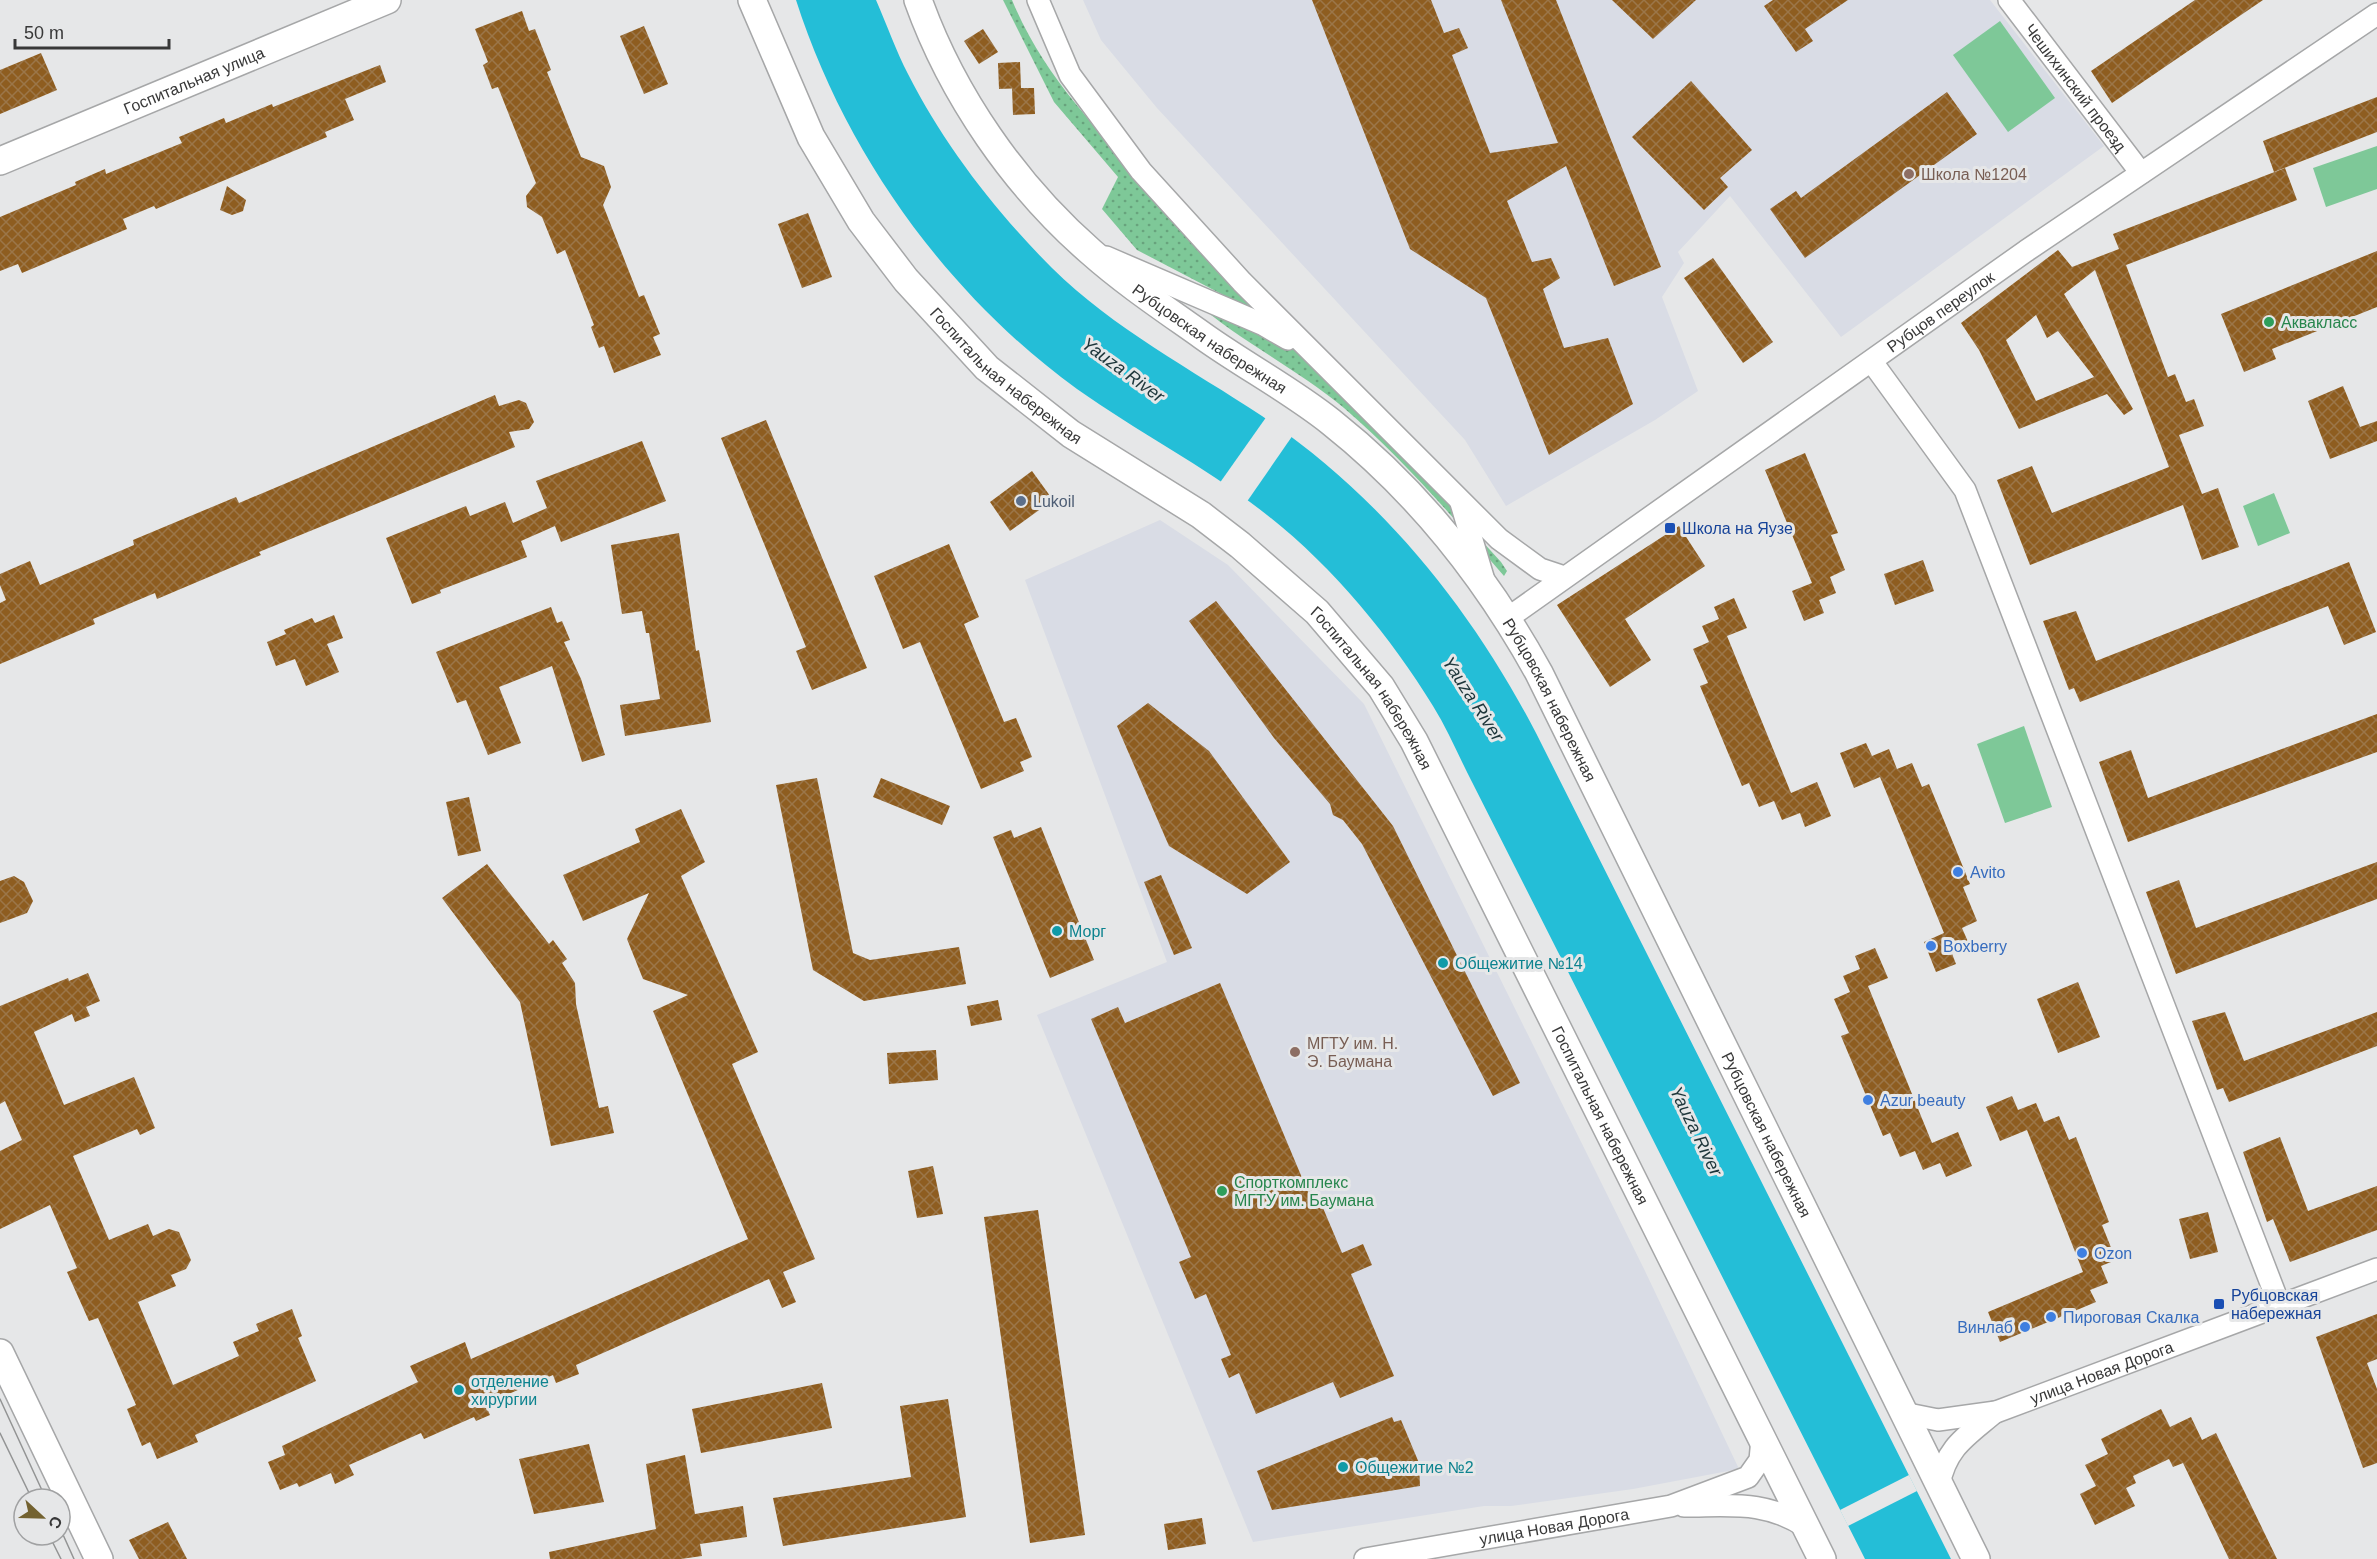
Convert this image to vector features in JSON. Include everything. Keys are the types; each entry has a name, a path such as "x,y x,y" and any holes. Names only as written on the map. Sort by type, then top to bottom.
{"main road":[{"name":"Госпитальная улица","path":"0,161 387,0"},
{"name":"Госпитальная набережная","path":"752,0 811,137 861,221 906,280 996,375 1071,434 1201,515 1240,545 1317,612 1381,687 1424,761 1822,1559"},
{"name":"Рубцовская набережная","path":"918,0 940,53 989,136 1039,201 1089,251 1128,282 1332,423 1432,517 1508,618 1550,694 1976,1559"},
{"path":"0,1353 99,1559"}],"street":[{"path":"1038,0 1070,75 1141,171 1242,282 1499,538 1540,569 1564,577"},
{"name":"Чешихинский проезд","path":"2009,0 2141,173"},
{"name":"Рубцов переулок","path":"1508,618 1872,362 2025,251 2377,14"},
{"path":"1089,251 1262,324 1325,365"},
{"path":"1872,362 1965,490 2279,1304"},
{"path":"1460,500 1485,585"},
{"name":"улица Новая Дорога","path":"1903,1413 1938,1420 1996,1412 2377,1269"},
{"name":"улица Новая Дорога","path":"1939,1485 1942,1468 1953,1447 1996,1412"},
{"name":"улица Новая Дорога","path":"1671,1506 1748,1477 1760,1460 1762,1439"},
{"name":"улица Новая Дорога","path":"1365,1559 1671,1506 1754,1506 1776,1511 1806,1527"}],"shaded area":[{"path":"1083,0 1990,0 2104,146 1841,337 1730,196 1678,252 1684,263 1662,297 1698,391 1655,420 1506,506 1465,440 1157,108 1101,40"},
{"name":"МГТУ им. Н. Э. Баумана","path":"1160,520 1228,565 1364,704 1645,1271 1739,1469 1633,1489 1511,1506 1484,1506 1253,1542 1037,1015 1167,962 1025,580"}],"green space":[{"path":"1003,0 1012,0 1039,53 1072,100 1189,232 1252,310 1137,250 1102,209 1118,177 1054,102"},
{"path":"2000,21 2055,98 2008,132 1953,55"},
{"path":"2377,146 2377,189 2326,207 2313,168"},
{"path":"1192,299 1266,331 1327,371 1501,562 1507,571 1504,576 1447,511 1366,427 1307,380 1229,328"},
{"path":"2274,493 2290,533 2258,546 2243,506"},
{"path":"2024,726 2052,807 2005,823 1977,744"}],"water":[{"name":"Yauza River","path":"796,0 876,0 922,100 955,152 991,201 1052,268 1076,290 1127,329 1262,416 1305,447 1384,518 1452,599 1482,642 1536,733 1951,1559 1865,1559 1449,734 1416,680 1379,628 1337,579 1267,515 1221,482 1077,389 1030,352 985,310 944,265 906,217 872,166 842,112 817,57"}],"pier":[{"path":"1267,416 1293,435 1246,503 1219,484"},
{"path":"1909,1475 1917,1491 1848,1526 1840,1510"}],"building":[{"path":"1312,0 1431,0 1444,33 1459,28 1468,48 1452,55 1490,153 1558,143 1501,0 1556,0 1661,267 1614,286 1566,166 1507,201 1532,262 1551,258 1560,278 1543,289 1564,348 1608,338 1633,404 1549,455 1486,298 1410,249"},
{"path":"1612,0 1696,0 1653,39"},
{"path":"1773,0 1848,0 1805,29 1813,41 1796,52 1764,6"},
{"path":"2195,0 2263,0 2112,103 2091,71"},
{"path":"522,11 529,31 535,29 551,70 547,72 581,157 604,166 611,187 603,205 639,297 644,295 660,334 653,337 661,355 614,373 604,346 599,348 591,327 594,325 565,250 557,254 542,217 527,207 526,196 536,183 498,87 492,89 483,65 488,62 475,29"},
{"path":"644,26 668,84 644,94 620,36"},
{"path":"983,29 998,52 979,64 964,41"},
{"path":"41,53 57,90 0,114 0,70"},
{"path":"1020,62 1021,88 999,89 998,63"},
{"path":"380,65 386,82 345,99 354,120 325,132 327,137 156,209 154,206 123,219 127,229 22,273 18,264 0,271 0,217 76,185 75,182 105,169 106,174 182,143 179,137 224,118 226,123"},
{"path":"1691,81 1752,150 1720,178 1728,187 1704,210 1632,137"},
{"path":"1012,88 1034,88 1035,114 1013,115"},
{"path":"1947,92 1977,134 1805,258 1770,209 1796,191 1801,198"},
{"path":"2377,97 2377,132 2274,172 2263,141"},
{"path":"2285,168 2297,200 2126,265 2168,377 2175,374 2186,402 2194,399 2204,426 2179,435 2202,494 2218,488 2239,547 2202,560 2183,505 2030,565 1997,480 2032,466 2052,513 2169,467 2095,270 2064,294 2133,409 2124,415 2107,394 2019,429 1979,350 1961,323 2058,250 2072,267 2119,249 2113,234","holes":["2036,315 2047,338 2058,331 2094,377 2036,401 2006,340"]},
{"path":"227,186 246,200 243,211 232,215 220,210"},
{"path":"808,213 832,277 802,288 778,224"},
{"path":"2377,251 2377,307 2272,349 2276,359 2244,372 2221,314"},
{"path":"1713,258 1773,342 1743,363 1684,278"},
{"path":"2343,386 2360,427 2377,421 2377,441 2330,459 2308,401"},
{"path":"495,395 499,406 519,400 526,403 534,422 529,429 509,432 515,447 259,552 261,555 157,599 155,593 93,619 95,624 0,664 0,603 6,600 0,585 0,574 30,561 40,585 134,545 133,540 176,522 236,497 239,503"},
{"path":"766,420 867,668 812,690 796,651 806,647 721,438"},
{"path":"642,441 666,501 561,542 555,526 521,541 527,557 440,590 441,593 412,604 386,538 466,506 470,516 505,502 513,523 547,508 536,481"},
{"path":"1805,453 1838,533 1831,535 1845,570 1830,577 1836,593 1819,600 1824,613 1804,621 1792,591 1812,583 1765,470"},
{"name":"Lukoil","path":"1032,471 1053,500 1010,531 990,502"},
{"path":"1679,526 1705,566 1625,619 1651,660 1610,687 1557,605"},
{"path":"679,533 696,651 699,650 711,722 625,736 620,705 660,699 649,633 646,633 642,611 622,614 611,545"},
{"path":"949,544 979,617 964,624 1004,722 1016,718 1032,757 1020,762 1024,771 981,789 920,642 903,649 874,576"},
{"path":"1923,560 1934,591 1895,605 1884,574"},
{"path":"2349,562 2376,632 2344,645 2328,606 2080,702 2074,688 2069,690 2043,621 2076,611 2096,661"},
{"path":"1734,598 1747,628 1727,636 1791,793 1817,782 1831,816 1805,827 1800,813 1782,820 1774,801 1759,807 1749,783 1742,786 1700,686 1708,683 1693,649 1709,642 1702,626 1719,619 1714,607"},
{"name":"Общежитие №14","path":"1216,601 1393,826 1520,1083 1493,1096 1362,844 1343,820 1333,815 1330,804 1274,738 1189,621"},
{"path":"551,607 557,623 562,621 570,640 564,642 581,679 605,755 582,762 552,666 499,687 521,743 488,755 466,700 457,703 436,652"},
{"path":"334,615 343,638 327,644 339,672 306,686 295,659 276,666 267,642 286,634 284,630 312,618 315,623"},
{"path":"1148,703 1209,751 1290,862 1247,894 1169,846 1117,726"},
{"path":"2377,714 2377,752 2128,842 2099,762 2131,750 2148,798"},
{"path":"1866,743 1872,756 1889,749 1897,769 1912,763 1922,787 1929,784 1970,884 1963,887 1977,921 1962,928 1969,944 1951,951 1956,964 1936,972 1924,942 1944,933 1880,777 1854,788 1840,753"},
{"path":"817,778 853,953 870,960 959,947 966,984 864,1001 813,970 776,785"},
{"path":"881,778 950,806 942,825 873,797"},
{"path":"469,797 481,851 458,856 446,802"},
{"path":"681,809 705,862 681,876 758,1052 732,1064 815,1259 783,1272 796,1302 782,1308 769,1279 576,1365 579,1374 556,1383 553,1375 485,1404 490,1415 476,1421 474,1417 424,1439 421,1433 349,1465 354,1475 335,1484 331,1473 299,1487 297,1483 280,1490 268,1462 285,1455 282,1446 418,1382 410,1366 465,1342 471,1359 748,1239 653,1011 688,995 643,979 627,939 649,893 583,921 563,875 640,842 635,829"},
{"name":"Морг","path":"1041,827 1094,960 1050,978 993,837 1011,830 1014,838"},
{"path":"2377,862 2377,899 2176,974 2146,892 2179,880 2196,928"},
{"path":"487,864 549,944 553,940 567,959 562,963 575,983 576,1004 599,1108 608,1106 614,1133 551,1146 520,1002 442,898"},
{"path":"1161,875 1192,948 1174,955 1144,882"},
{"path":"14,876 24,882 33,901 27,913 0,923 0,881"},
{"path":"1875,948 1888,978 1868,986 1932,1143 1958,1132 1972,1166 1946,1177 1940,1163 1923,1170 1915,1151 1900,1157 1890,1133 1883,1136 1841,1036 1849,1033 1834,999 1850,992 1843,976 1860,969 1855,956"},
{"path":"88,973 100,1001 86,1007 90,1016 75,1022 72,1014 34,1032 64,1105 134,1077 155,1128 140,1135 137,1129 73,1156 109,1240 148,1224 153,1236 169,1229 179,1232 191,1260 186,1269 171,1275 176,1286 138,1302 173,1385 239,1356 233,1342 259,1331 256,1324 292,1309 302,1336 298,1338 316,1381 195,1435 198,1442 157,1459 150,1442 142,1446 127,1409 136,1405 98,1318 89,1321 67,1272 77,1268 50,1205 0,1229 0,1151 22,1140 5,1101 0,1104 0,1006 68,978 69,981"},
{"path":"2078,982 2100,1037 2058,1053 2037,999"},
{"path":"1220,983 1308,1192 1315,1189 1342,1253 1363,1244 1372,1265 1351,1274 1394,1376 1340,1398 1333,1382 1256,1414 1239,1373 1229,1378 1221,1359 1231,1355 1206,1294 1195,1299 1179,1262 1191,1257 1091,1019 1118,1007 1125,1023"},
{"path":"998,1000 1002,1020 971,1026 967,1006"},
{"path":"2225,1012 2244,1061 2377,1012 2377,1046 2229,1102 2223,1088 2217,1090 2192,1021"},
{"path":"936,1050 938,1080 889,1084 887,1053"},
{"path":"2012,1096 2018,1110 2036,1103 2044,1122 2059,1116 2069,1140 2076,1137 2109,1222 2102,1225 2116,1260 2101,1266 2108,1283 2090,1290 2096,1302 2000,1342 1988,1312 2083,1272 2027,1130 2000,1141 1986,1107"},
{"path":"2280,1137 2308,1211 2377,1186 2377,1230 2290,1262 2273,1219 2267,1222 2243,1152"},
{"path":"933,1166 943,1214 917,1218 908,1171"},
{"path":"1038,1210 1085,1535 1030,1543 984,1217"},
{"path":"2208,1212 2218,1252 2190,1259 2179,1219"},
{"path":"2377,1314 2377,1359 2367,1363 2377,1389 2377,1463 2363,1468 2316,1337"},
{"path":"822,1383 832,1428 701,1453 692,1409"},
{"path":"948,1399 966,1517 783,1546 773,1498 911,1477 900,1406"},
{"path":"2161,1409 2170,1427 2191,1417 2202,1440 2216,1433 2277,1559 2229,1559 2183,1463 2173,1467 2169,1459 2133,1476 2136,1483 2126,1488 2135,1506 2095,1525 2080,1494 2096,1486 2085,1465 2108,1454 2101,1439"},
{"name":"Общежитие №2","path":"1392,1417 1394,1422 1401,1420 1419,1463 1420,1486 1272,1510 1257,1471"},
{"path":"589,1444 604,1502 534,1514 519,1459"},
{"path":"685,1455 695,1514 743,1506 747,1537 700,1544 702,1556 681,1559 550,1559 549,1552 656,1529 646,1464"},
{"path":"1202,1518 1206,1544 1168,1550 1164,1524"},
{"path":"168,1522 187,1559 139,1559 129,1540"}],"tram line":[{"path":"0,1399 40,1487"},
{"path":"0,1433 26,1487"},
{"path":"55,1547 61,1559"},
{"path":"69,1547 74,1559"}],"place":[{"name":"Школа №1204","path":"1909,174"},
{"name":"Аквакласс","path":"2269,322"},
{"name":"Lukoil","path":"1021,501"},
{"name":"Школа на Яузе","path":"1670,528"},
{"name":"Avito","path":"1958,872"},
{"name":"Морг","path":"1057,931"},
{"name":"Boxberry","path":"1931,946"},
{"name":"Общежитие №14","path":"1443,963"},
{"name":"МГТУ им. Н. Э. Баумана","path":"1295,1052"},
{"name":"Azur beauty","path":"1868,1100"},
{"name":"Спорткомплекс МГТУ им. Баумана","path":"1222,1191"},
{"name":"Ozon","path":"2082,1253"},
{"name":"Рубцовская набережная","path":"2219,1304"},
{"name":"Пироговая Скалка","path":"2051,1317"},
{"name":"Винлаб","path":"2025,1327"},
{"name":"отделение хирургии","path":"459,1390"},
{"name":"Общежитие №2","path":"1343,1467"}]}
